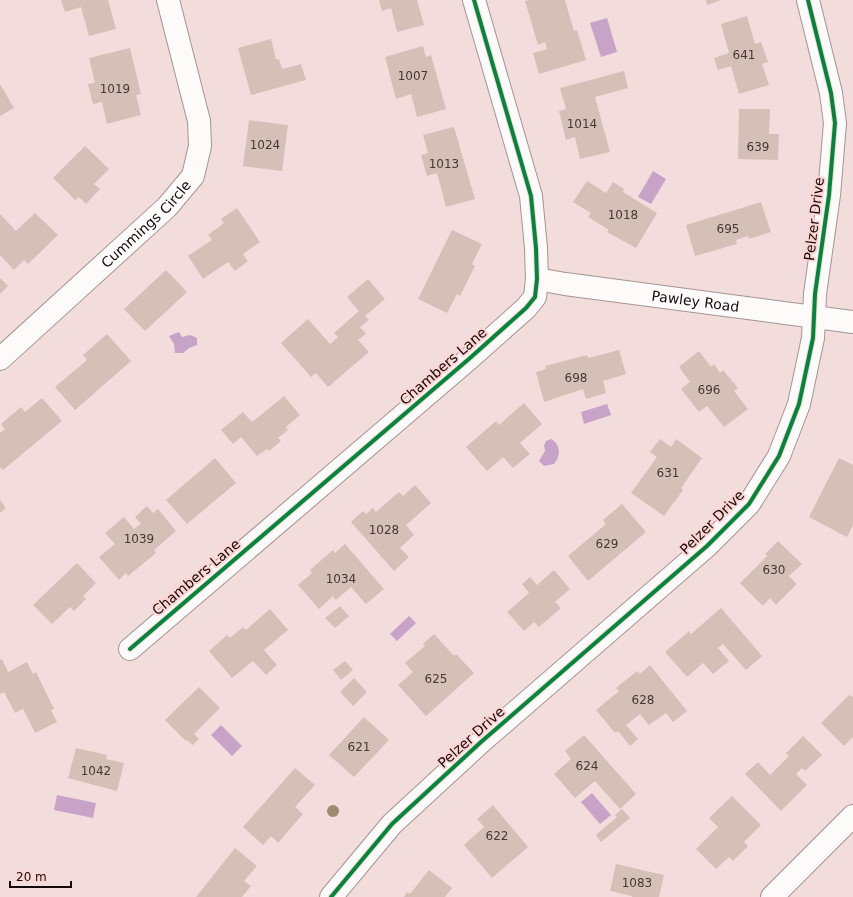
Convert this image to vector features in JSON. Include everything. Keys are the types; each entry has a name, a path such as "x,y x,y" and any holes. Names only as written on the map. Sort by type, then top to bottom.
{"street":[{"name":"Cummings Circle","path":"0,360 167,207 192,176 200,146 199,121 168,0"},
{"name":"Chambers Lane","path":"130,649 526,308 535,296 537,279 531,196 474,0"},
{"name":"Pelzer Drive","path":"331,897 392,824 480,742 678,571 749,504 779,456 799,404 813,338 815,294 829,195 835,123 814,1"},
{"name":"Pawley Road","path":"537,279 853,322"},
{"path":"772,897 853,816"}],"shaded area":[{"path":"607,18 617,52 601,57 590,23"},
{"path":"653,171 666,179 651,204 638,197"},
{"path":"179,332 182,337 190,335 197,338 197,345 189,348 183,353 175,353 174,344 169,336"},
{"path":"607,404 611,415 584,424 581,412"},
{"path":"551,439 557,444 559,454 554,464 544,466 539,461 545,451 544,446 546,441"},
{"path":"409,616 416,623 397,641 390,634"},
{"path":"221,725 242,746 232,756 211,735"},
{"path":"592,793 611,815 600,824 581,802"},
{"path":"57,795 96,803 93,818 54,810"}],"building":[{"path":"61,0 108,0 116,29 89,36 81,7 65,12"},
{"path":"379,0 417,0 424,25 397,32 391,8 382,11"},
{"path":"565,0 574,31 577,30 586,60 539,74 533,53 547,49 545,42 538,45 525,1"},
{"path":"706,0 721,0 707,5"},
{"path":"747,16 755,44 761,42 768,62 762,64 769,85 739,94 731,66 718,70 714,58 729,53 721,24"},
{"path":"271,39 276,59 279,59 282,69 301,64 306,80 251,95 238,48"},
{"path":"423,46 426,57 431,55 446,109 417,117 411,94 396,99 385,57"},
{"path":"130,48 141,94 136,95 141,115 107,124 102,102 93,104 88,84 95,83 89,58"},
{"path":"624,71 628,88 595,97 610,152 580,159 575,137 566,140 559,111 566,109 560,88"},
{"path":"0,84 14,108 0,116"},
{"path":"739,109 770,109 769,134 779,134 778,160 738,159"},
{"path":"249,120 288,125 282,171 243,166"},
{"path":"454,127 475,199 446,207 437,173 427,176 421,155 428,153 423,135"},
{"path":"85,146 109,169 94,184 100,189 86,204 79,197 75,200 53,178"},
{"path":"587,181 606,193 613,182 624,189 623,192 657,213 636,248 607,232 609,230 588,217 591,213 573,202"},
{"path":"761,202 771,232 749,239 748,236 736,240 737,244 695,256 686,225"},
{"path":"237,208 260,242 243,254 248,261 235,271 228,262 203,279 188,256 212,240 208,235 224,223 221,219"},
{"path":"35,213 58,235 28,264 24,260 14,270 0,255 0,214 16,231"},
{"path":"452,230 482,244 472,264 475,266 460,296 457,294 447,313 418,299"},
{"path":"166,270 187,292 145,331 124,309"},
{"path":"0,278 8,286 0,294"},
{"path":"368,279 385,299 365,316 369,320 360,327 366,334 358,340 369,352 328,387 316,373 311,377 281,343 308,319 330,344 338,337 334,333 359,311 347,297"},
{"path":"107,334 131,361 75,410 55,387 87,360 83,355"},
{"path":"619,350 626,374 603,381 606,393 586,399 583,389 544,402 536,372 546,369 545,366 587,355 588,358"},
{"path":"699,351 711,367 714,364 720,373 723,370 738,388 734,391 748,409 724,427 707,406 699,412 681,389 690,382 679,367"},
{"path":"284,396 300,415 286,427 288,430 278,438 281,441 269,451 267,449 257,456 241,437 233,444 221,430 243,412 252,422"},
{"path":"42,398 62,421 3,470 0,467 0,433 5,429 1,424 21,407 25,412"},
{"path":"524,403 542,424 520,443 530,454 513,468 503,457 487,471 466,447 496,421 499,425"},
{"path":"660,439 671,447 676,439 702,458 681,488 683,490 664,516 631,493 657,457 650,452"},
{"path":"215,458 236,483 187,524 166,500"},
{"path":"839,458 853,465 853,525 847,537 809,517"},
{"path":"415,485 431,503 406,525 414,535 400,548 409,557 394,571 351,522 363,511 366,514 373,508 376,512 399,492 403,496"},
{"path":"0,500 6,508 0,513"},
{"path":"622,504 646,532 588,581 568,556 606,524 603,520"},
{"path":"147,506 153,513 158,509 176,531 154,550 156,553 128,576 126,573 119,580 99,557 115,544 105,533 124,517 134,529 141,524 135,517"},
{"path":"778,541 802,564 789,576 797,584 776,605 770,598 763,606 740,583 767,556 765,554"},
{"path":"345,544 384,589 366,604 351,587 336,600 333,596 319,609 298,585 312,573 310,570 333,550 335,553"},
{"path":"77,563 96,583 83,596 86,599 74,611 70,607 52,624 33,605"},
{"path":"554,570 570,589 555,602 561,608 539,627 534,622 524,631 507,612 529,593 522,584 530,577 537,585"},
{"path":"340,606 349,616 335,628 325,618"},
{"path":"721,608 762,656 746,670 723,644 718,648 729,661 713,674 703,663 687,677 665,652 689,631 691,634"},
{"path":"270,609 288,630 264,650 277,665 266,675 253,661 232,678 209,651 227,635 230,638 243,627 246,630"},
{"path":"434,634 454,656 456,654 474,673 426,716 398,685 413,672 405,663 425,646 423,644"},
{"path":"2,659 8,672 27,662 33,674 36,672 54,709 51,710 57,722 35,733 23,709 15,713 4,692 0,694 0,660"},
{"path":"345,661 353,670 341,680 333,670"},
{"path":"650,665 687,711 673,722 666,713 649,725 640,714 626,725 638,739 630,746 618,731 615,733 596,710 619,691 616,688 637,671 640,674"},
{"path":"354,678 367,692 353,706 340,692"},
{"path":"199,687 220,708 194,734 199,739 193,745 187,740 186,741 165,720"},
{"path":"849,695 853,697 853,737 844,746 821,723"},
{"path":"364,717 389,740 354,777 329,755"},
{"path":"584,735 636,794 620,809 595,781 575,798 554,774 571,759 565,751"},
{"path":"803,736 822,755 805,771 802,768 796,774 807,785 781,811 745,774 758,762 770,775 789,756 786,753"},
{"path":"76,748 107,755 106,759 124,763 117,791 68,778"},
{"path":"295,768 315,785 295,807 303,814 278,843 271,836 263,845 243,827"},
{"path":"732,796 761,825 744,842 748,846 733,861 729,857 716,869 696,849 718,827 709,818"},
{"path":"493,805 528,847 492,878 464,845 484,827 477,819"},
{"path":"622,809 630,818 601,842 596,835 617,817 615,815"},
{"path":"235,848 257,866 244,881 251,886 242,897 196,897"},
{"path":"616,864 664,875 659,897 632,897 610,891"},
{"path":"429,870 452,888 445,897 404,897 407,892 410,894"}],"cycle path":[{"path":"130,649 470,358 526,308 535,297 537,279 536,248 531,196 474,0"},
{"path":"331,897 392,824 481,742 707,546 749,504 779,456 799,404 813,338 815,294 829,195 835,123 831,93 808,0"}]}
